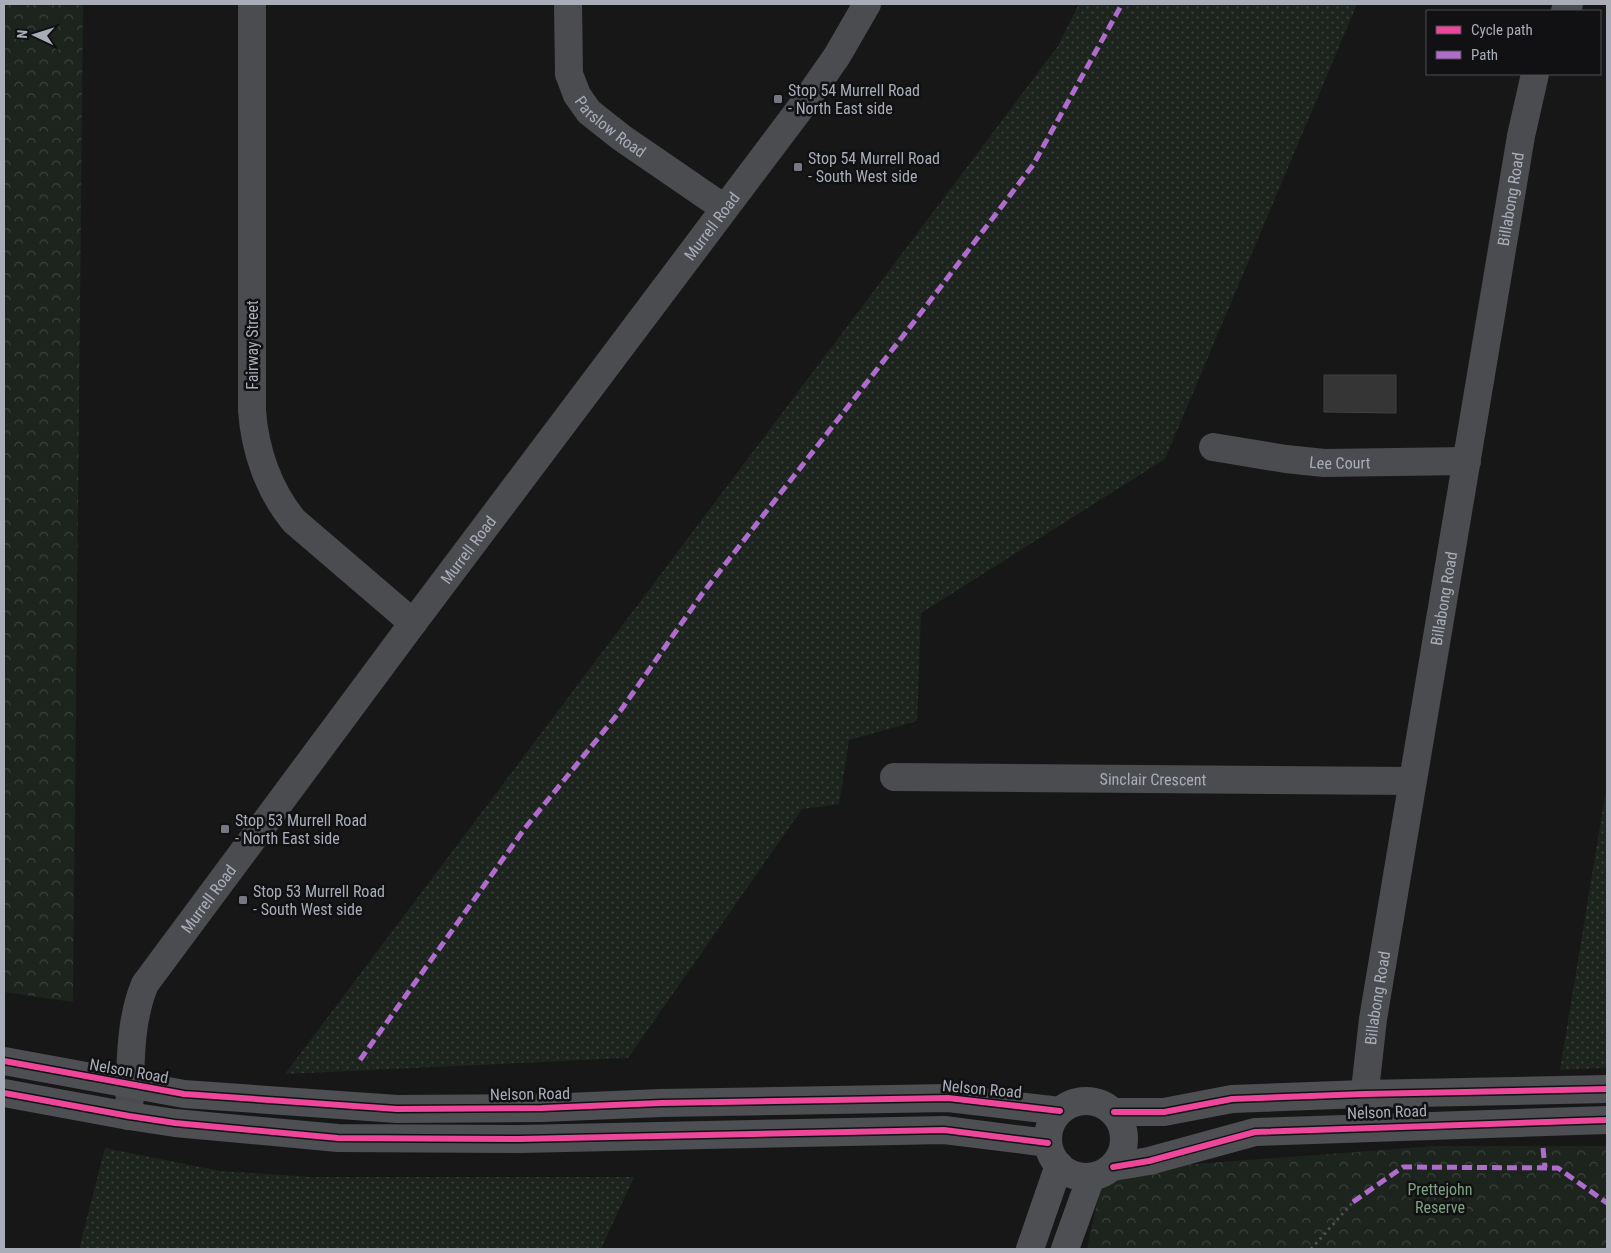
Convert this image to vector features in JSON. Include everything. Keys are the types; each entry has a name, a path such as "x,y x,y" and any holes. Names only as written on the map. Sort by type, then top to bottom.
{"main road":[{"name":"Nelson Road","path":"4,1061 130,1086 184,1094 397,1109 542,1108 661,1103 948,1098 1060,1111"},
{"name":"Nelson Road","path":"1114,1112 1164,1112 1232,1099 1607,1089"},
{"path":"4,1092 129,1116 338,1138 519,1139 944,1130 1054,1154 1079,1177 1102,1172"},
{"path":"1030,1249 1054,1154 1049,1132 1053,1120 1060,1111 1076,1102 1094,1101 1114,1112 1121,1122 1124,1134 1123,1151 1102,1172 1065,1249"},
{"name":"Nelson Road","path":"1102,1172 1255,1132 1361,1126 1607,1120"}],"street":[{"name":"Fairway Street","path":"252,4 252,412 259,452 269,481 282,507 294,522 412,622"},
{"name":"Parslow Road","path":"568,4 569,74 577,94 589,112 622,138 724,208"},
{"name":"Murrell Road","path":"129,1116 134,1032 144,984 412,622 832,63 867,4"},
{"name":"Billabong Road","path":"1361,1126 1373,1019 1412,782 1521,136 1535,75"},
{"name":"Lee Court","path":"1213,447 1324,463 1467,461"},
{"name":"Sinclair Crescent","path":"894,777 1412,782"}],"path":[{"path":"1311,1249 1353,1202"}],"green space":[{"path":"4,4 83,4 73,1002 4,992"},
{"path":"1079,4 1357,4 1165,459 921,613 917,721 849,740 839,804 802,809 628,1058 285,1074 1058,46"},
{"path":"1607,784 1607,1068 1560,1070"},
{"name":"Prettejohn Reserve","path":"1435,1146 1607,1146 1607,1249 1087,1249 1104,1171"},
{"path":"105,1148 220,1171 311,1177 634,1177 601,1249 79,1249"}],"building":[{"path":"1324,375 1396,375 1396,413 1324,412"}],"marked path":[{"path":"360,1060 525,828 621,710 702,594 917,318 1033,165 1122,4"},
{"path":"1543,1148 1545,1168"},
{"path":"1353,1202 1403,1167 1558,1168 1607,1203"}],"cycle path":[{"path":"4,1061 184,1094 397,1109 542,1108 661,1103 948,1098 1060,1111"},
{"path":"1114,1112 1164,1112 1232,1099 1607,1089"},
{"path":"4,1093 175,1123 338,1138 519,1139 944,1130 1048,1143"},
{"path":"1113,1167 1149,1161 1255,1132 1607,1120"}],"place":[{"name":"Stop 54 Murrell Road - North East side","path":"778,99"},
{"name":"Stop 54 Murrell Road - South West side","path":"798,167"},
{"name":"Stop 53 Murrell Road - North East side","path":"225,829"},
{"name":"Stop 53 Murrell Road - South West side","path":"243,900"}]}
